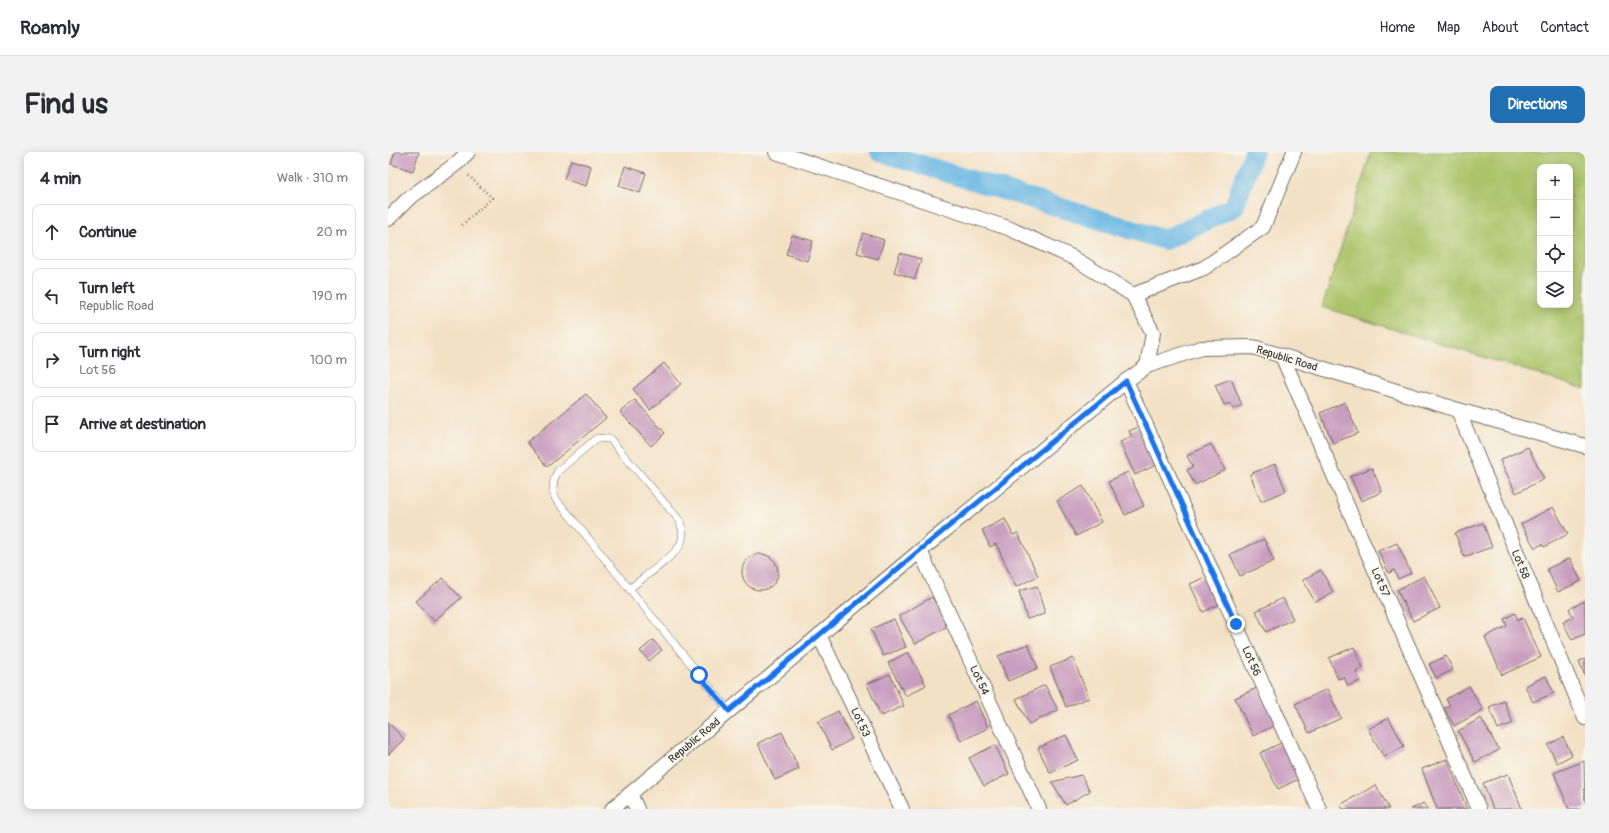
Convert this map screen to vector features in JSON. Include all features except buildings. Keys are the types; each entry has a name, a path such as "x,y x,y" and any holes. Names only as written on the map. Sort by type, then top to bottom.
{"street":[{"path":"388,219 408,199 456,164 468,152"},
{"path":"776,152 1008,228 1072,257 1133,294 1153,333 1147,366"},
{"path":"1133,294 1204,268 1263,226 1294,152"},
{"name":"Republic Road","path":"612,809 920,550 1126,381 1147,366 1201,348 1253,347 1458,410 1585,446"},
{"name":"Lot 57","path":"1282,356 1479,809"},
{"name":"Lot 56","path":"1126,381 1319,809"},
{"name":"Lot 58","path":"1458,410 1585,718"},
{"name":"Lot 54","path":"920,550 1039,809"},
{"name":"Lot 53","path":"819,635 902,809"},
{"path":"630,794 637,809"}],"lane":[{"path":"629,589 673,554 681,545 683,532 680,522 610,439 597,438 558,470 554,479 553,488 555,498 629,589 729,711"}],"path":[{"path":"456,164 492,198 462,225"}],"green space":[{"path":"1371,152 1585,152 1585,389 1322,307"}],"waterway":[{"path":"880,152 1165,240 1234,207 1254,152"}],"route":[{"path":"699,675 729,711 920,550 1126,381 1236,624"}]}
